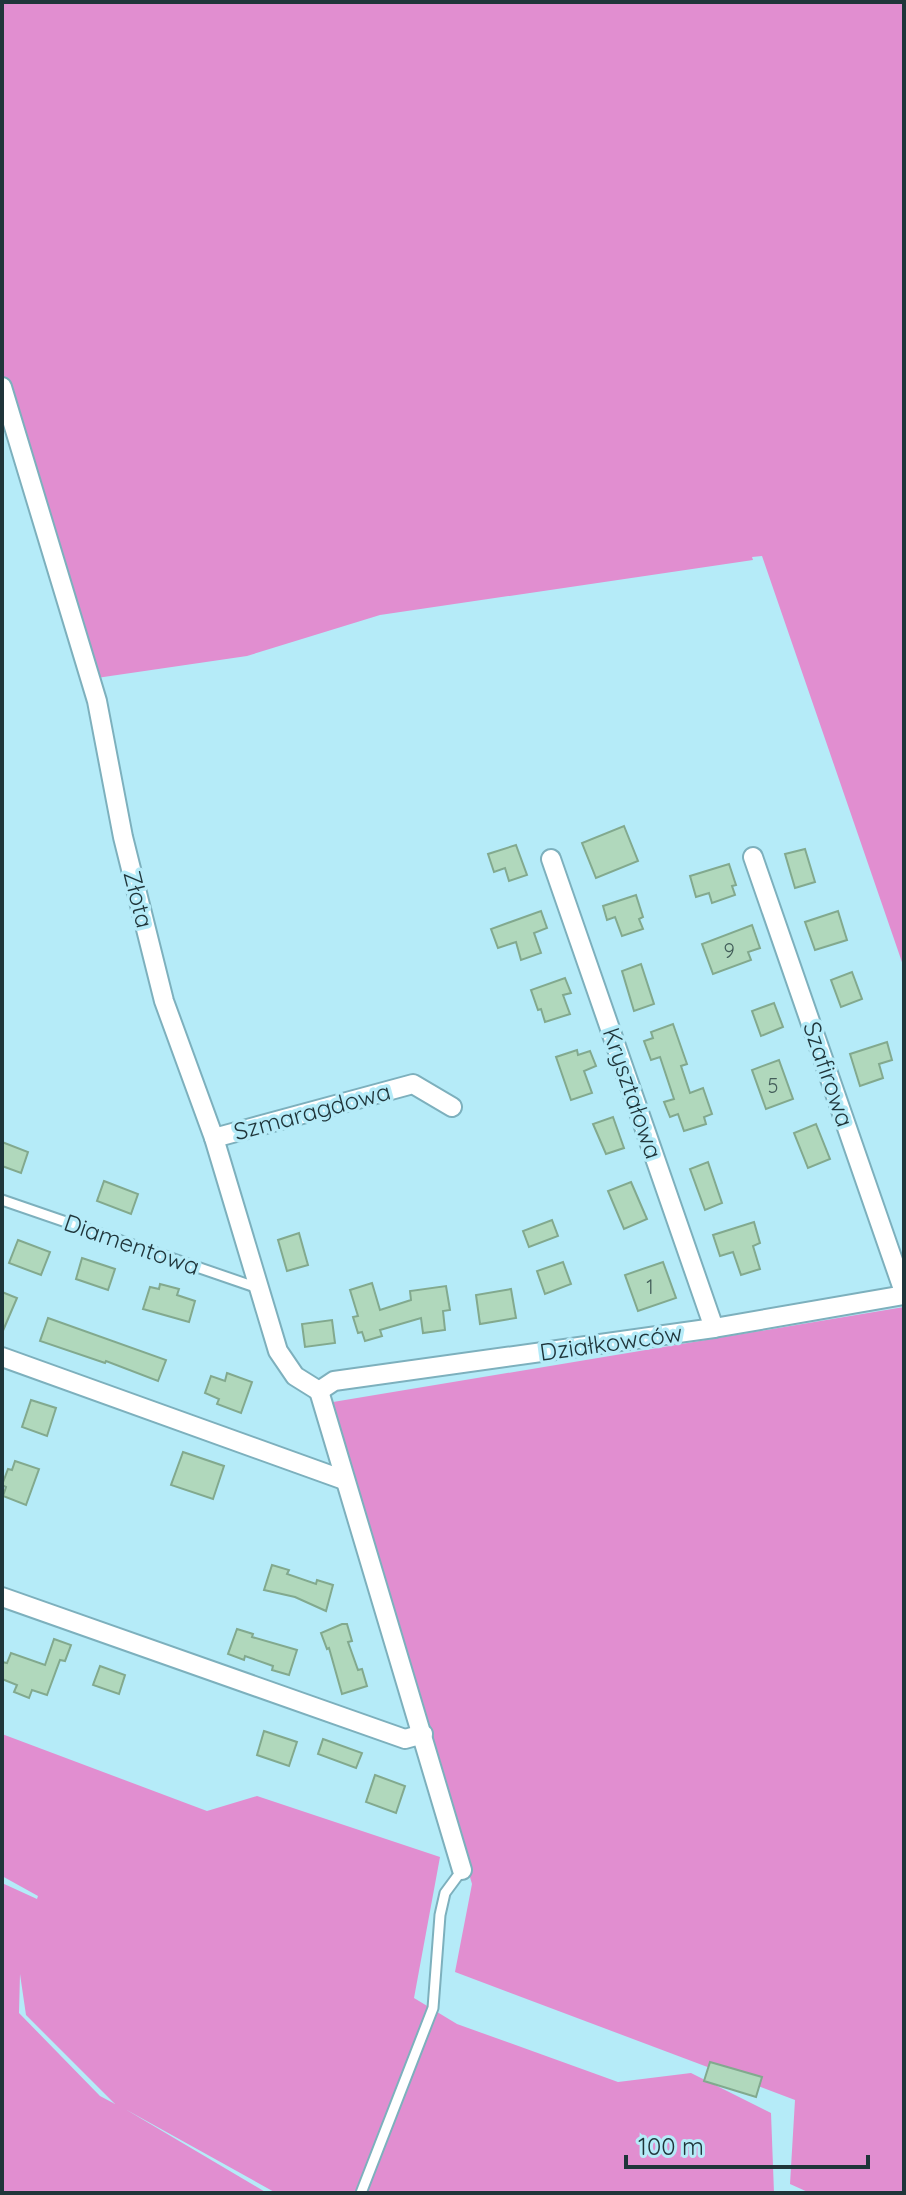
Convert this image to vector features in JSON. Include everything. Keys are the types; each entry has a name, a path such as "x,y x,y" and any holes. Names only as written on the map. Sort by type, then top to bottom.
{"street":[{"name":"Złota","path":"2,387 97,701 123,837 164,1001 214,1138 278,1351 295,1376 319,1391"},
{"name":"Szafirowa","path":"753,857 904,1293"},
{"name":"Kryształowa","path":"551,859 714,1328"},
{"name":"Szmaragdowa","path":"214,1138 413,1084 452,1107"},
{"name":"Działkowców","path":"319,1391 334,1381 714,1328 904,1293"},
{"path":"2,1357 344,1480"},
{"path":"319,1391 462,1870"},
{"path":"2,1597 405,1739 423,1734"}],"lane":[{"name":"Diamentowa","path":"2,1200 261,1289"},
{"path":"361,2193 433,2008 440,1915 445,1893 462,1870"}],"shaded area":[{"path":"2,2 904,2 904,968 762,556 752,557 753,560 380,615 247,656 83,680 2,407"},
{"path":"904,1307 904,2193 810,2193 790,2184 795,2100 455,1972 472,1884 333,1402"},
{"path":"2,1734 207,1811 257,1796 440,1857 414,1998 457,2024 618,2082 691,2073 771,2113 774,2193 276,2193 125,2109 267,2193 2,2193 2,1883 37,1899 38,1896 2,1876","holes":["20,1974 26,2015 115,2104 100,2096 19,2013"]}],"building":[{"path":"624,826 638,861 596,878 582,843"},
{"path":"516,845 527,875 509,881 505,868 494,872 488,854"},
{"path":"805,849 815,882 795,888 785,854"},
{"path":"729,864 736,885 732,886 735,895 712,903 709,893 696,897 690,876"},
{"path":"636,895 643,917 639,919 643,929 622,936 615,917 607,920 603,906"},
{"path":"541,911 547,928 534,933 541,953 521,960 516,942 498,948 491,929"},
{"path":"838,911 847,940 815,950 805,922"},
{"path":"752,925 760,948 748,952 751,960 713,974 702,944"},
{"path":"641,964 654,1004 634,1011 622,971"},
{"path":"852,972 862,999 841,1007 831,980"},
{"path":"565,978 571,993 563,995 570,1014 545,1022 531,990"},
{"path":"774,1003 783,1027 761,1036 752,1011"},
{"path":"673,1024 687,1064 681,1066 690,1093 703,1088 712,1114 704,1117 706,1124 684,1131 678,1114 670,1117 664,1102 674,1099 660,1057 651,1060 644,1041 653,1038 651,1032"},
{"path":"887,1042 892,1060 879,1064 883,1078 860,1086 850,1054"},
{"path":"577,1050 578,1055 590,1051 596,1066 584,1071 592,1093 571,1100 556,1057"},
{"path":"779,1060 793,1099 766,1109 752,1070"},
{"path":"613,1117 624,1148 606,1154 593,1124"},
{"path":"816,1124 830,1159 808,1168 794,1133"},
{"path":"2,1142 28,1152 21,1173 2,1166"},
{"path":"708,1162 722,1203 705,1210 690,1169"},
{"path":"104,1181 138,1194 131,1214 97,1201"},
{"path":"631,1182 647,1219 624,1229 608,1191"},
{"path":"552,1220 558,1236 529,1247 523,1231"},
{"path":"754,1222 760,1243 753,1246 760,1269 741,1275 733,1252 720,1256 713,1235"},
{"path":"299,1233 308,1265 287,1271 278,1240"},
{"path":"18,1240 50,1252 41,1275 9,1263"},
{"path":"82,1258 115,1269 108,1290 76,1279"},
{"path":"563,1262 571,1284 545,1294 537,1271"},
{"path":"663,1262 676,1298 638,1311 625,1275"},
{"path":"372,1283 380,1310 411,1300 410,1291 446,1286 450,1310 443,1311 445,1330 423,1333 421,1318 380,1330 382,1336 365,1341 362,1332 358,1333 353,1317 358,1316 350,1290"},
{"path":"160,1284 179,1289 177,1295 195,1301 189,1322 143,1309 150,1287 159,1289"},
{"path":"511,1289 516,1318 480,1324 476,1295"},
{"path":"2,1292 17,1298 2,1333"},
{"path":"48,1318 166,1360 158,1381 40,1341"},
{"path":"332,1320 335,1343 305,1347 302,1324"},
{"path":"227,1373 252,1382 241,1413 217,1404 219,1399 205,1393 211,1376 225,1381"},
{"path":"31,1400 56,1408 47,1436 22,1427"},
{"path":"183,1452 224,1466 213,1499 171,1485"},
{"path":"15,1461 39,1469 26,1505 3,1496 6,1487 2,1485"},
{"path":"272,1565 316,1584 317,1580 333,1585 326,1611 295,1597 264,1590"},
{"path":"347,1624 352,1641 348,1642 367,1686 342,1694 329,1648 321,1633"},
{"path":"237,1629 253,1634 252,1637 297,1650 289,1675 245,1656 244,1660 228,1654"},
{"path":"54,1639 71,1645 65,1661 60,1660 47,1695 32,1690 29,1698 14,1692 17,1685 2,1679 2,1662 7,1663 11,1653 45,1665"},
{"path":"100,1666 125,1675 119,1694 93,1685"},
{"path":"264,1731 297,1742 289,1766 257,1755"},
{"path":"323,1739 362,1753 356,1768 318,1754"},
{"path":"375,1775 405,1786 396,1813 366,1802"},
{"path":"710,2062 762,2077 756,2097 704,2081"}]}
